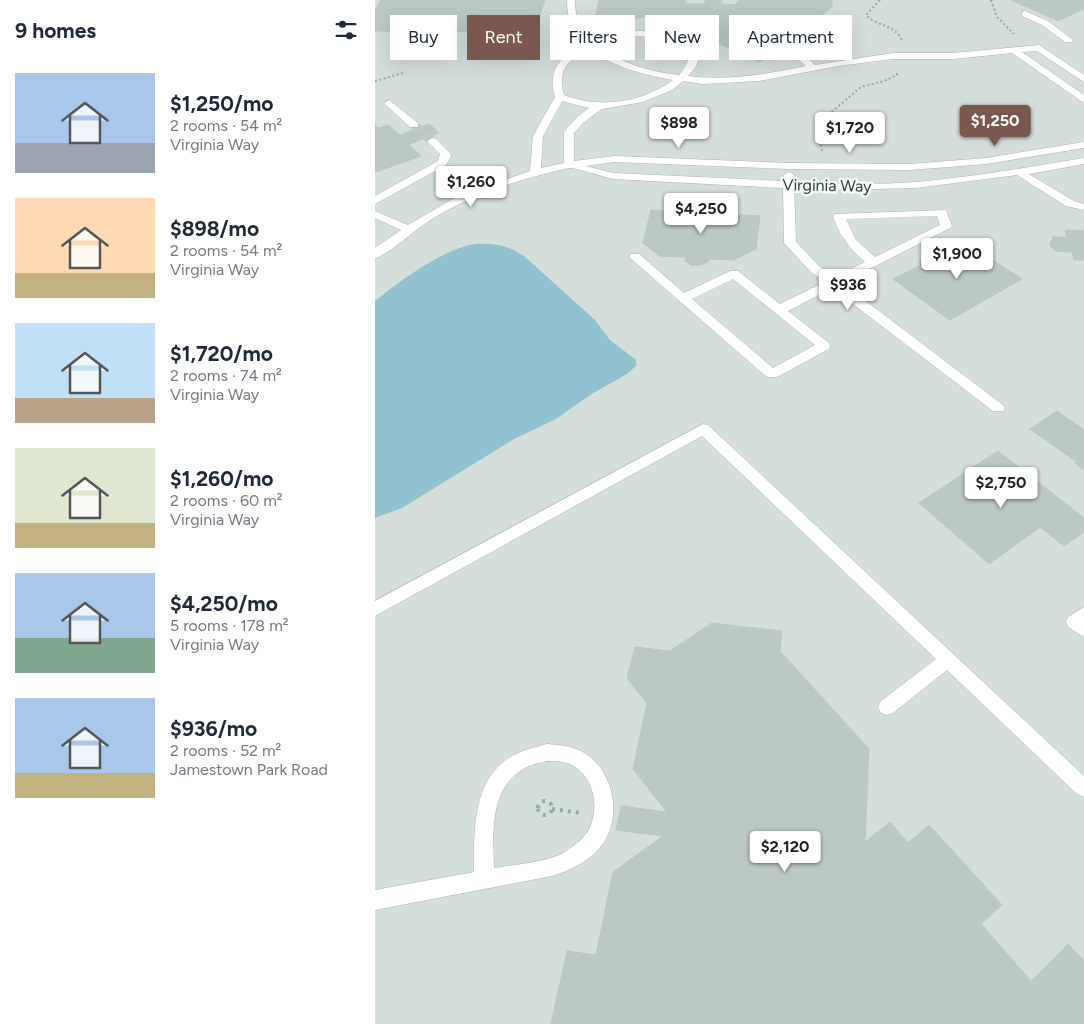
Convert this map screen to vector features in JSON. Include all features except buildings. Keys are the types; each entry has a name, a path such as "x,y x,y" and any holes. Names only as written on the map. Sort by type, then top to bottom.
{"street":[{"path":"571,0 572,15"},
{"path":"1025,14 1045,23 1069,40"},
{"path":"566,60 561,67 556,86 560,96 577,103 599,106 652,96 668,89 682,79 689,71 695,56 692,49 682,42 649,33 635,33"},
{"path":"613,60 631,68 682,79 722,81 759,78 893,56 953,56 1034,48 1084,79"},
{"path":"1013,50 1084,100"},
{"path":"804,60 813,68"},
{"path":"535,172 538,136 560,96"},
{"path":"389,103 414,125"},
{"path":"569,165 569,132 580,120 599,106"},
{"path":"375,201 442,163 446,156 445,153 432,141"},
{"name":"Virginia Way","path":"375,254 409,229 462,198 535,172 569,165 614,159 790,166 910,167 986,161 1084,145"},
{"name":"Virginia Way","path":"569,165 613,176 833,187 916,185 1019,172 1084,161"},
{"path":"790,166 789,242 815,269 998,408"},
{"path":"1019,172 1070,204 1084,207"},
{"path":"779,310 946,226 942,212 839,216 847,238 856,249 873,262"},
{"path":"375,214 409,229"},
{"path":"635,257 683,298 772,374 824,346 734,274 683,298"},
{"path":"375,609 703,429 1084,788"},
{"path":"1084,614 1074,622 1084,630"},
{"path":"887,707 948,660"},
{"path":"375,900 531,871 557,865 572,859 599,832 605,815 605,802 601,787 595,775 577,758 553,751 541,753 523,760 505,772 495,784 490,796 484,834 484,879"}],"path":[{"path":"824,166 818,130 820,122 861,87 884,81 897,75 891,49 903,41 898,32 893,28 872,21 866,15 880,0"},
{"path":"991,0 997,17 1034,48"},
{"path":"375,81 403,73"},
{"path":"552,809 605,815"}],"shaded area":[{"path":"375,0 1084,0 1084,1024 375,1024"}],"water":[{"path":"474,244 501,246 512,249 524,256 595,320 610,340 636,360 636,366 627,374 590,395 556,419 514,439 402,508 375,518 375,301 409,275 435,259 462,247"}],"tunnel":[{"path":"414,125 432,141"}]}
